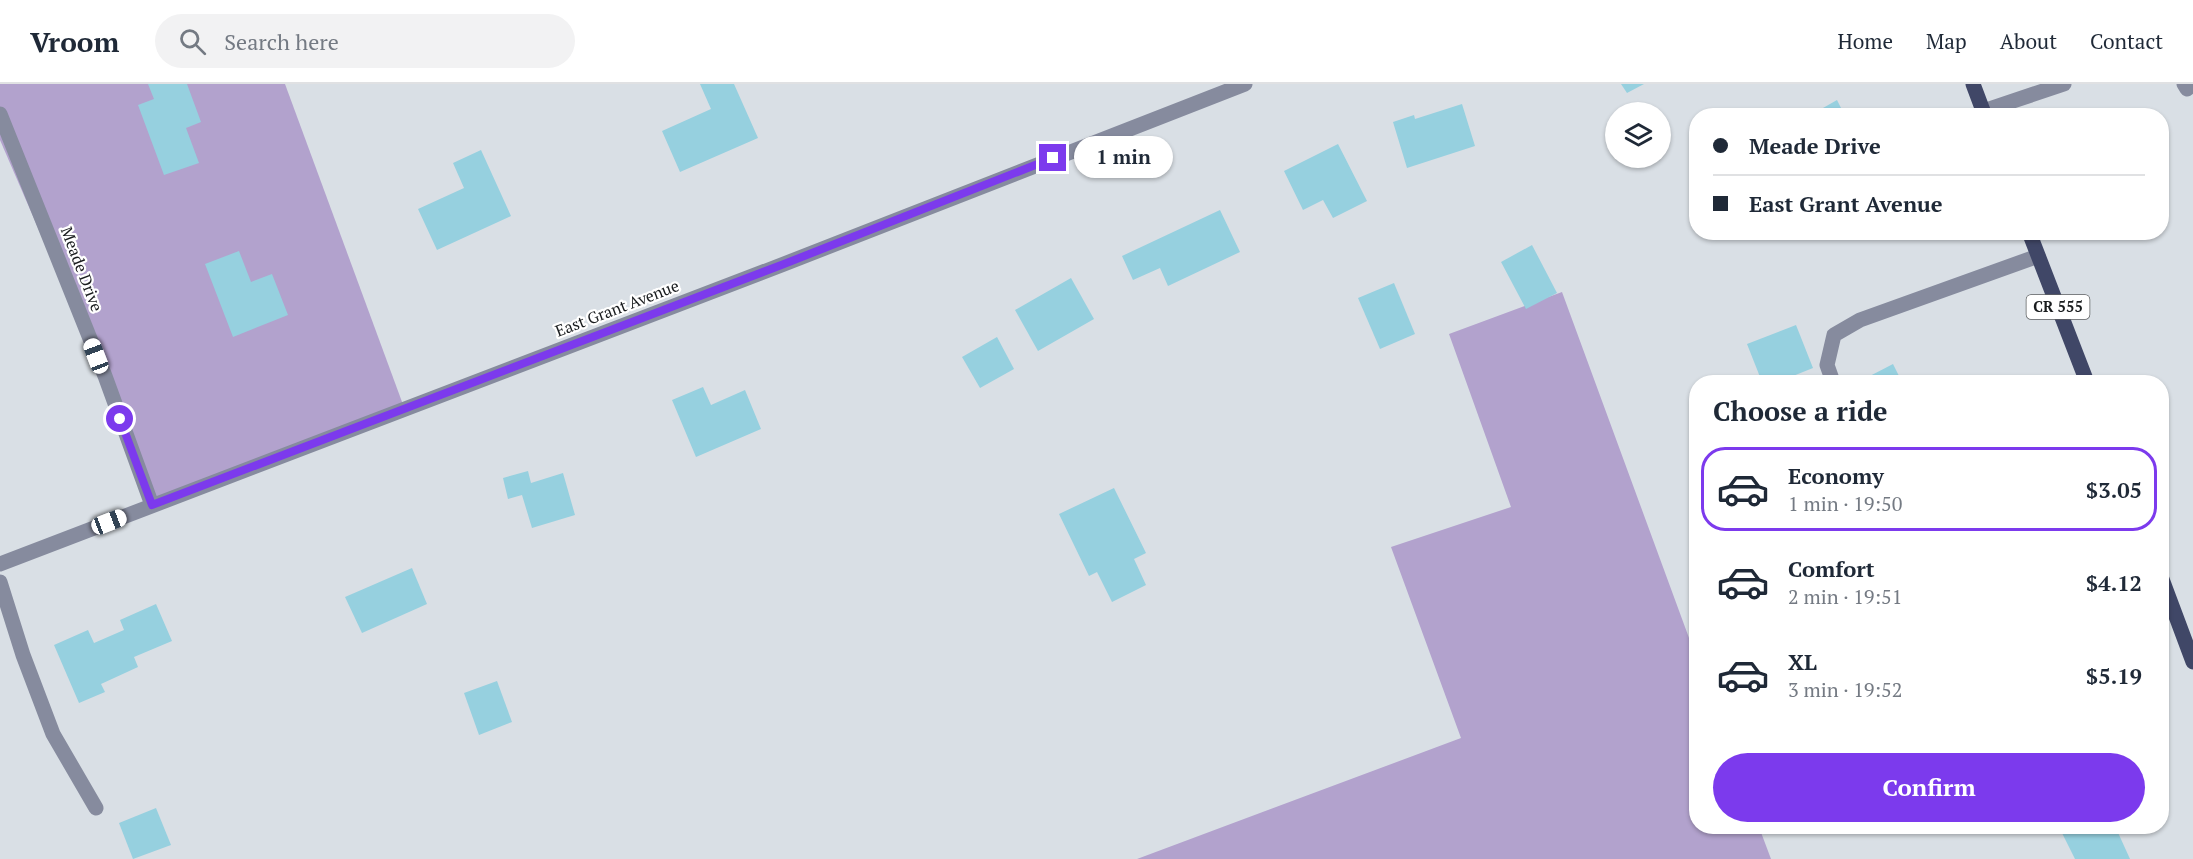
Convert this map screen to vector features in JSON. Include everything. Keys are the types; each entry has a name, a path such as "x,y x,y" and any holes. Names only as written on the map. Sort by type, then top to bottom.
{"main road":[{"path":"1973,84 1982,108"},
{"name":"CR 555","path":"2032,240 2084,375"},
{"path":"2169,598 2193,662"}],"street":[{"name":"East Grant Avenue","path":"0,564 784,264 1245,84"},
{"path":"1998,108 2064,84"},
{"path":"2184,84 2187,89 2193,84"},
{"name":"Meade Drive","path":"0,114 92,343 152,505"},
{"path":"1831,375 1827,364 1834,335 1860,320 2038,256"},
{"path":"0,582 23,654 53,734 96,808"}],"shaded area":[{"path":"0,84 285,84 405,410 157,503 0,140"},
{"path":"1562,292 1689,638 1689,834 1762,834 1771,859 1137,859 1461,738 1391,547 1511,507 1449,334"}],"building":[{"path":"148,84 187,84 201,122 186,128 199,163 164,175 138,105 154,99"},
{"path":"700,84 734,84 758,138 680,172 662,131 711,109"},
{"path":"1621,84 1644,84 1627,93"},
{"path":"1837,100 1841,108 1823,108"},
{"path":"1462,104 1475,146 1407,168 1393,122 1414,115 1415,119"},
{"path":"1338,144 1367,201 1333,218 1323,200 1303,210 1284,171"},
{"path":"481,150 511,216 437,250 418,209 464,188 453,163"},
{"path":"1220,210 1240,252 1168,286 1160,268 1133,280 1122,256"},
{"path":"1532,245 1557,293 1526,309 1501,262"},
{"path":"239,251 251,282 272,274 288,315 233,337 205,264"},
{"path":"1071,278 1094,319 1038,351 1015,310"},
{"path":"1394,283 1415,334 1380,349 1358,298"},
{"path":"1796,325 1813,368 1796,375 1759,375 1747,344"},
{"path":"997,337 1014,369 980,388 962,357"},
{"path":"1893,364 1898,375 1872,375"},
{"path":"703,387 711,405 745,390 761,429 696,457 672,400"},
{"path":"528,471 531,483 563,473 575,515 532,528 522,495 508,499 503,478"},
{"path":"1114,488 1146,553 1134,559 1146,585 1112,602 1097,572 1089,576 1059,514"},
{"path":"412,568 427,604 362,633 345,597"},
{"path":"156,604 172,641 134,657 138,667 101,684 105,692 79,703 54,645 88,630 94,643 124,630 120,620"},
{"path":"497,681 512,722 479,735 464,693"},
{"path":"156,808 171,845 133,859 119,823"},
{"path":"2062,834 2119,834 2130,859 2075,859"}],"route":[{"path":"120,419 152,505 784,264 1053,158"}]}
